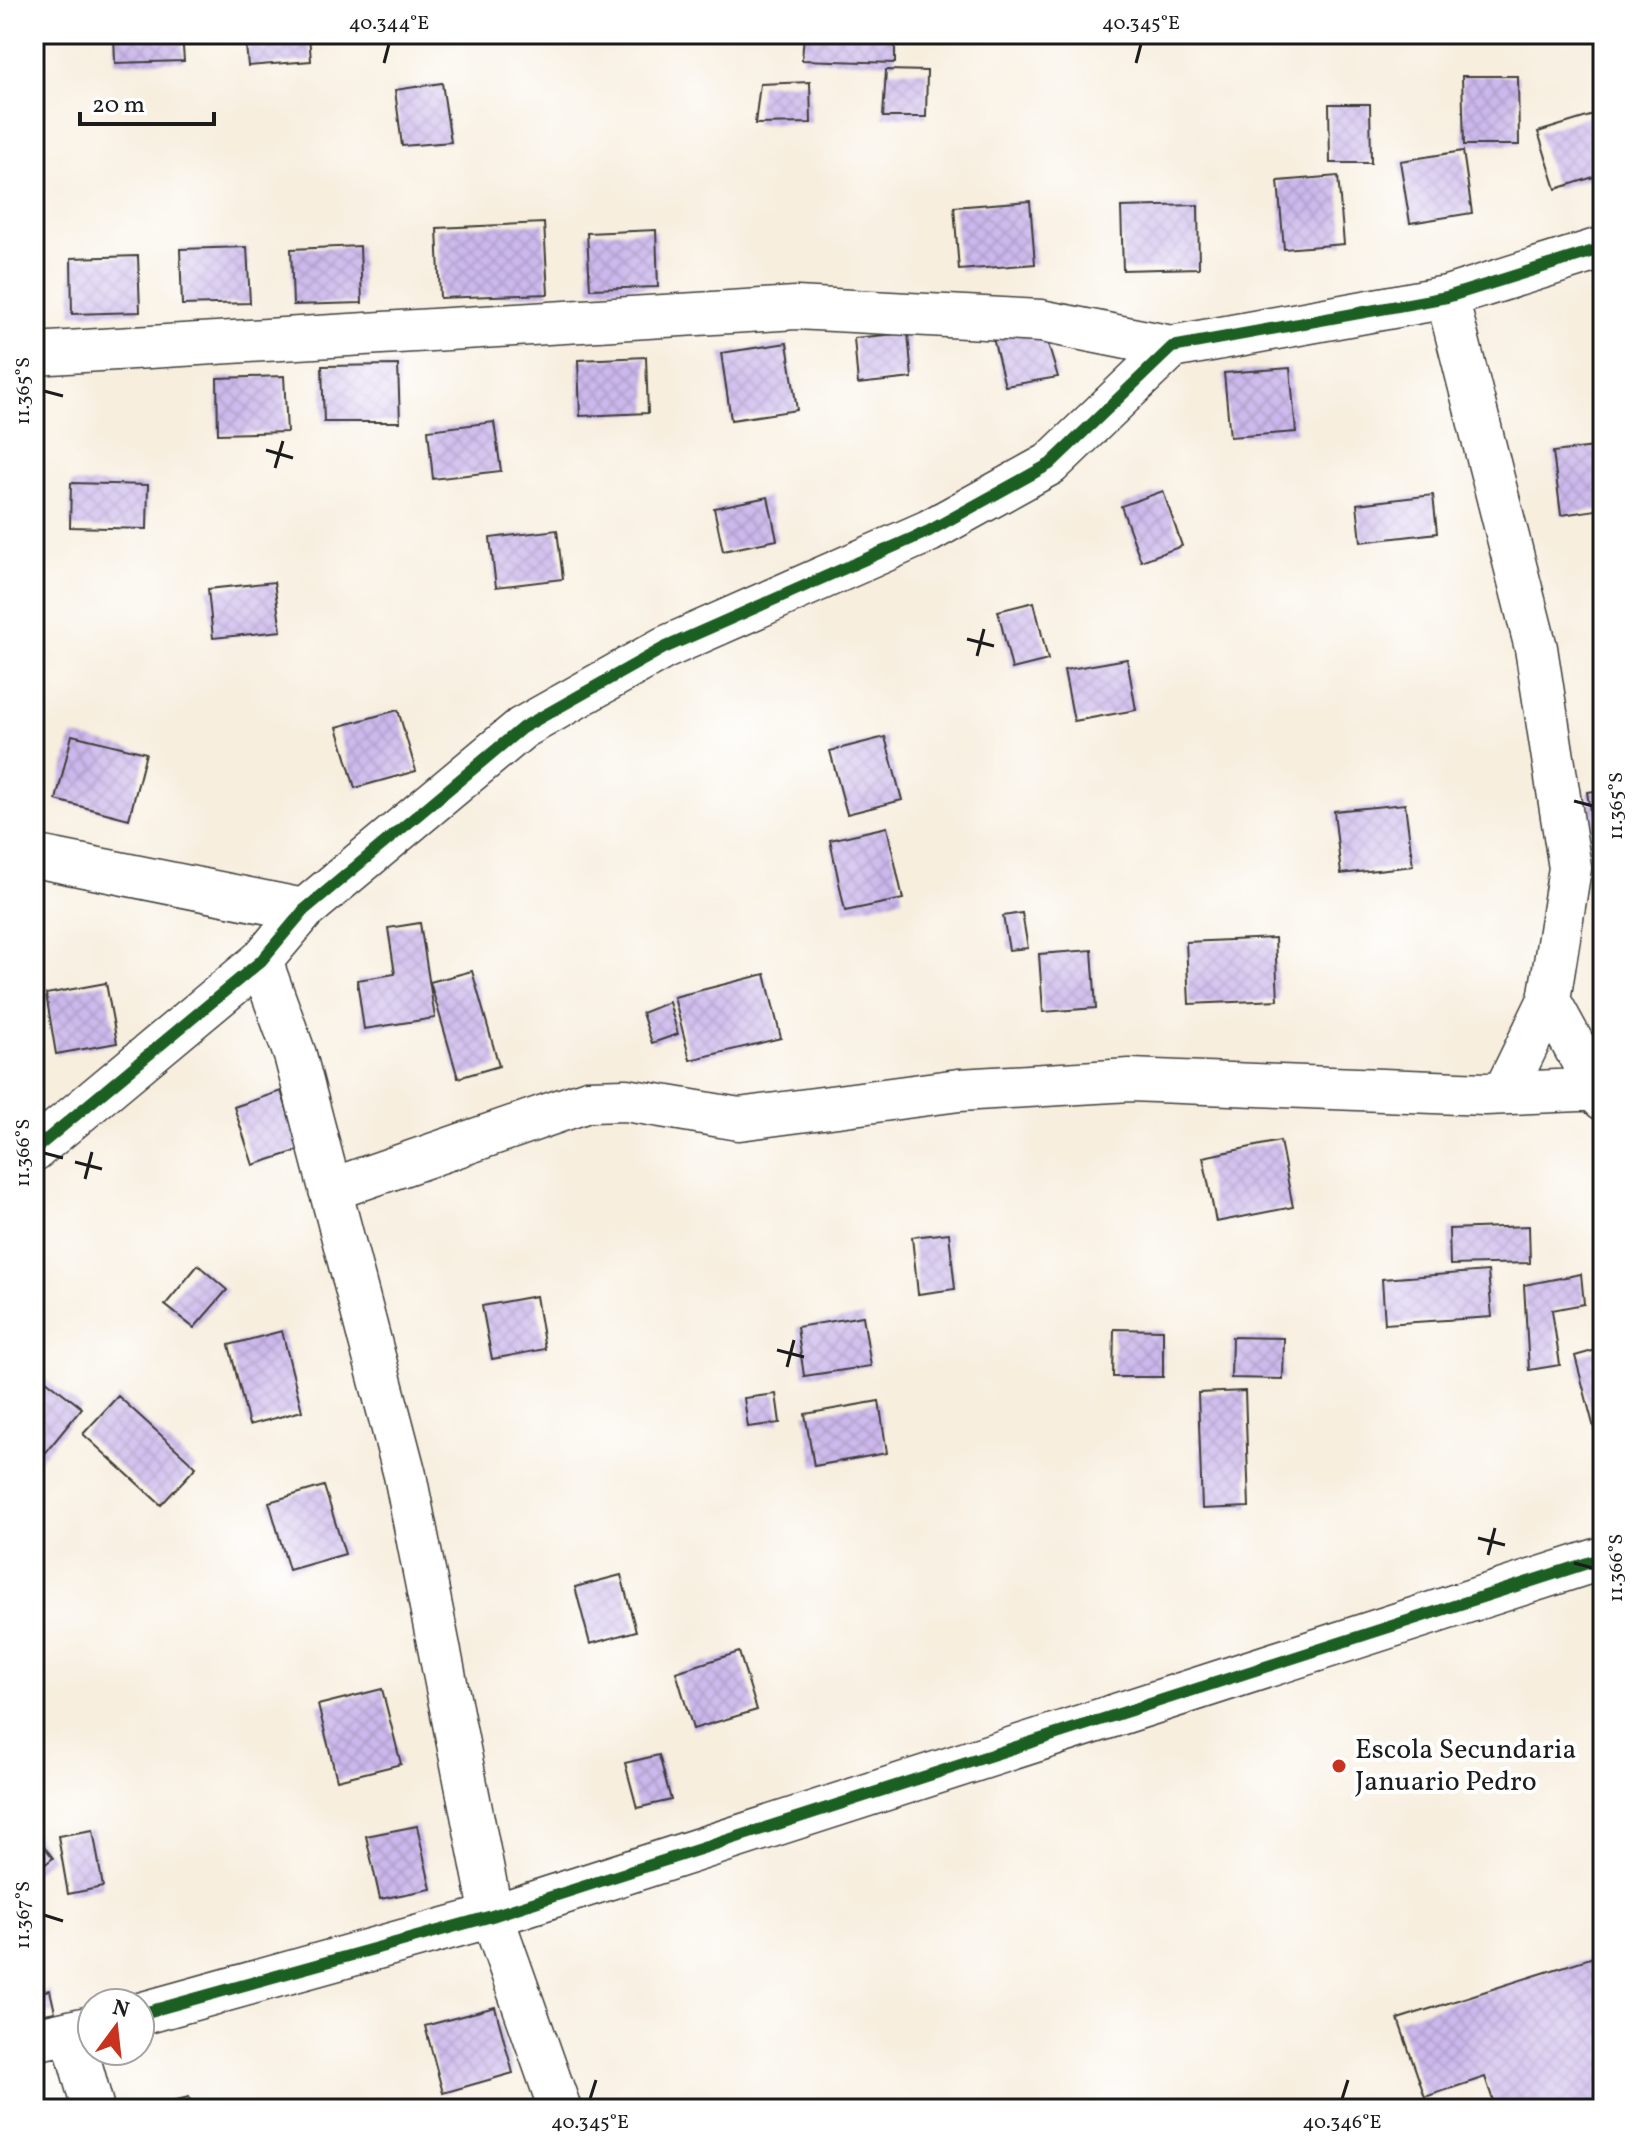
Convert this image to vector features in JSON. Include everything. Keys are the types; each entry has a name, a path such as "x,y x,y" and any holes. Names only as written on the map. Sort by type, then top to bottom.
{"street":[{"path":"34,354 796,308 1041,321 1172,347 1447,297 1603,248"},
{"path":"1447,297 1536,648 1570,868 1549,1000 1504,1093"},
{"path":"34,1150 261,961 304,910 522,728 664,648 929,531 1050,464 1172,347"},
{"path":"34,856 304,910"},
{"path":"261,961 295,1055 405,1475 492,1916 560,2109"},
{"path":"330,1190 588,1101 626,1100 739,1119 959,1090 1130,1080 1504,1093 1600,1092 1549,1000"},
{"path":"156,2010 492,1916 1603,1558"},
{"path":"66,2033 93,2109"}],"building":[{"path":"114,34 182,34 184,61 115,63"},
{"path":"245,34 309,34 311,61 248,66"},
{"path":"804,34 895,34 895,63 802,60"},
{"path":"886,70 927,71 926,117 883,117"},
{"path":"1462,76 1518,76 1519,145 1464,145"},
{"path":"810,82 811,123 755,124 760,84"},
{"path":"442,83 451,142 402,146 395,90"},
{"path":"39,90 45,139 34,140 34,91"},
{"path":"1329,104 1370,104 1371,163 1330,163"},
{"path":"1603,112 1603,174 1556,189 1538,132"},
{"path":"1463,151 1472,213 1410,223 1400,161"},
{"path":"1338,176 1344,244 1284,249 1278,181"},
{"path":"1030,201 1035,264 959,270 954,207"},
{"path":"1198,205 1199,268 1123,270 1121,207"},
{"path":"544,223 548,294 440,298 437,228"},
{"path":"656,230 658,287 590,289 587,233"},
{"path":"360,246 362,303 293,305 291,249"},
{"path":"247,247 250,303 182,305 180,249"},
{"path":"138,256 140,312 72,314 71,258"},
{"path":"34,262 41,262 43,318 34,318"},
{"path":"1041,321 1058,377 1005,386 993,338"},
{"path":"908,333 912,378 858,384 854,338"},
{"path":"787,343 797,410 731,420 721,353"},
{"path":"646,357 648,413 580,416 578,360"},
{"path":"398,365 400,422 324,422 322,366"},
{"path":"1290,368 1296,432 1230,437 1224,373"},
{"path":"284,376 287,432 218,434 217,378"},
{"path":"494,422 501,471 433,479 428,430"},
{"path":"1603,446 1603,509 1561,515 1553,452"},
{"path":"71,483 148,485 147,529 70,527"},
{"path":"1163,491 1182,546 1141,561 1121,506"},
{"path":"1433,495 1437,533 1361,542 1357,504"},
{"path":"768,497 777,540 723,551 714,508"},
{"path":"557,530 563,579 496,587 490,538"},
{"path":"274,582 281,631 213,638 208,589"},
{"path":"1034,602 1048,660 1012,669 998,611"},
{"path":"1127,659 1136,710 1074,721 1064,670"},
{"path":"398,710 416,771 355,788 337,727"},
{"path":"72,735 146,753 129,819 56,800"},
{"path":"885,737 902,800 847,814 830,751"},
{"path":"1603,790 1603,843 1595,844 1587,792"},
{"path":"1405,804 1413,866 1341,874 1334,811"},
{"path":"887,827 903,899 845,911 830,840"},
{"path":"1022,913 1028,948 1009,950 1003,916"},
{"path":"420,923 435,1018 364,1029 357,980 395,974 388,928"},
{"path":"1275,938 1278,1000 1189,1004 1186,942"},
{"path":"1092,950 1096,1008 1043,1012 1039,954"},
{"path":"472,971 499,1066 458,1078 430,982"},
{"path":"765,974 781,1038 690,1060 674,997"},
{"path":"106,983 117,1043 56,1054 46,994"},
{"path":"669,1002 678,1034 652,1043 642,1013"},
{"path":"281,1091 300,1150 253,1165 234,1107"},
{"path":"1280,1141 1293,1207 1216,1222 1203,1157"},
{"path":"1529,1226 1530,1263 1450,1265 1449,1229"},
{"path":"949,1233 955,1289 918,1294 912,1237"},
{"path":"198,1265 227,1290 194,1328 165,1305"},
{"path":"1488,1271 1492,1317 1385,1324 1382,1279"},
{"path":"1581,1274 1584,1304 1552,1310 1560,1365 1529,1370 1524,1285"},
{"path":"536,1296 545,1349 492,1359 482,1306"},
{"path":"863,1316 871,1366 804,1376 797,1327"},
{"path":"1114,1329 1163,1330 1163,1377 1113,1377"},
{"path":"282,1331 302,1411 249,1425 229,1345"},
{"path":"1232,1337 1284,1338 1283,1379 1231,1378"},
{"path":"1603,1348 1603,1451 1600,1451 1575,1356"},
{"path":"37,1373 82,1408 34,1467 34,1377"},
{"path":"1245,1391 1249,1507 1202,1509 1198,1393"},
{"path":"776,1394 780,1423 748,1427 744,1398"},
{"path":"118,1396 196,1467 161,1505 83,1434"},
{"path":"879,1401 887,1453 814,1466 805,1414"},
{"path":"324,1486 345,1554 289,1570 269,1502"},
{"path":"621,1575 636,1631 590,1644 575,1587"},
{"path":"739,1652 757,1710 693,1729 676,1672"},
{"path":"382,1689 401,1764 337,1780 318,1705"},
{"path":"659,1755 671,1800 637,1808 625,1763"},
{"path":"417,1826 431,1889 380,1899 366,1836"},
{"path":"93,1830 103,1887 68,1894 58,1836"},
{"path":"34,1833 53,1858 34,1873"},
{"path":"1603,1954 1603,2109 1496,2109 1485,2077 1425,2097 1398,2019"},
{"path":"50,1990 55,2012 34,2016 34,1993"},
{"path":"495,2007 513,2073 443,2093 425,2026"},
{"path":"189,2097 192,2109 143,2109 143,2108"}],"cycle path":[{"path":"34,1150 261,961 304,910 522,728 664,648 929,531 1050,464 1172,347 1447,297 1603,248"},
{"path":"156,2010 492,1916 1603,1558"}],"place":[{"name":"Escola Secundaria Januario Pedro","path":"1339,1766"}]}
